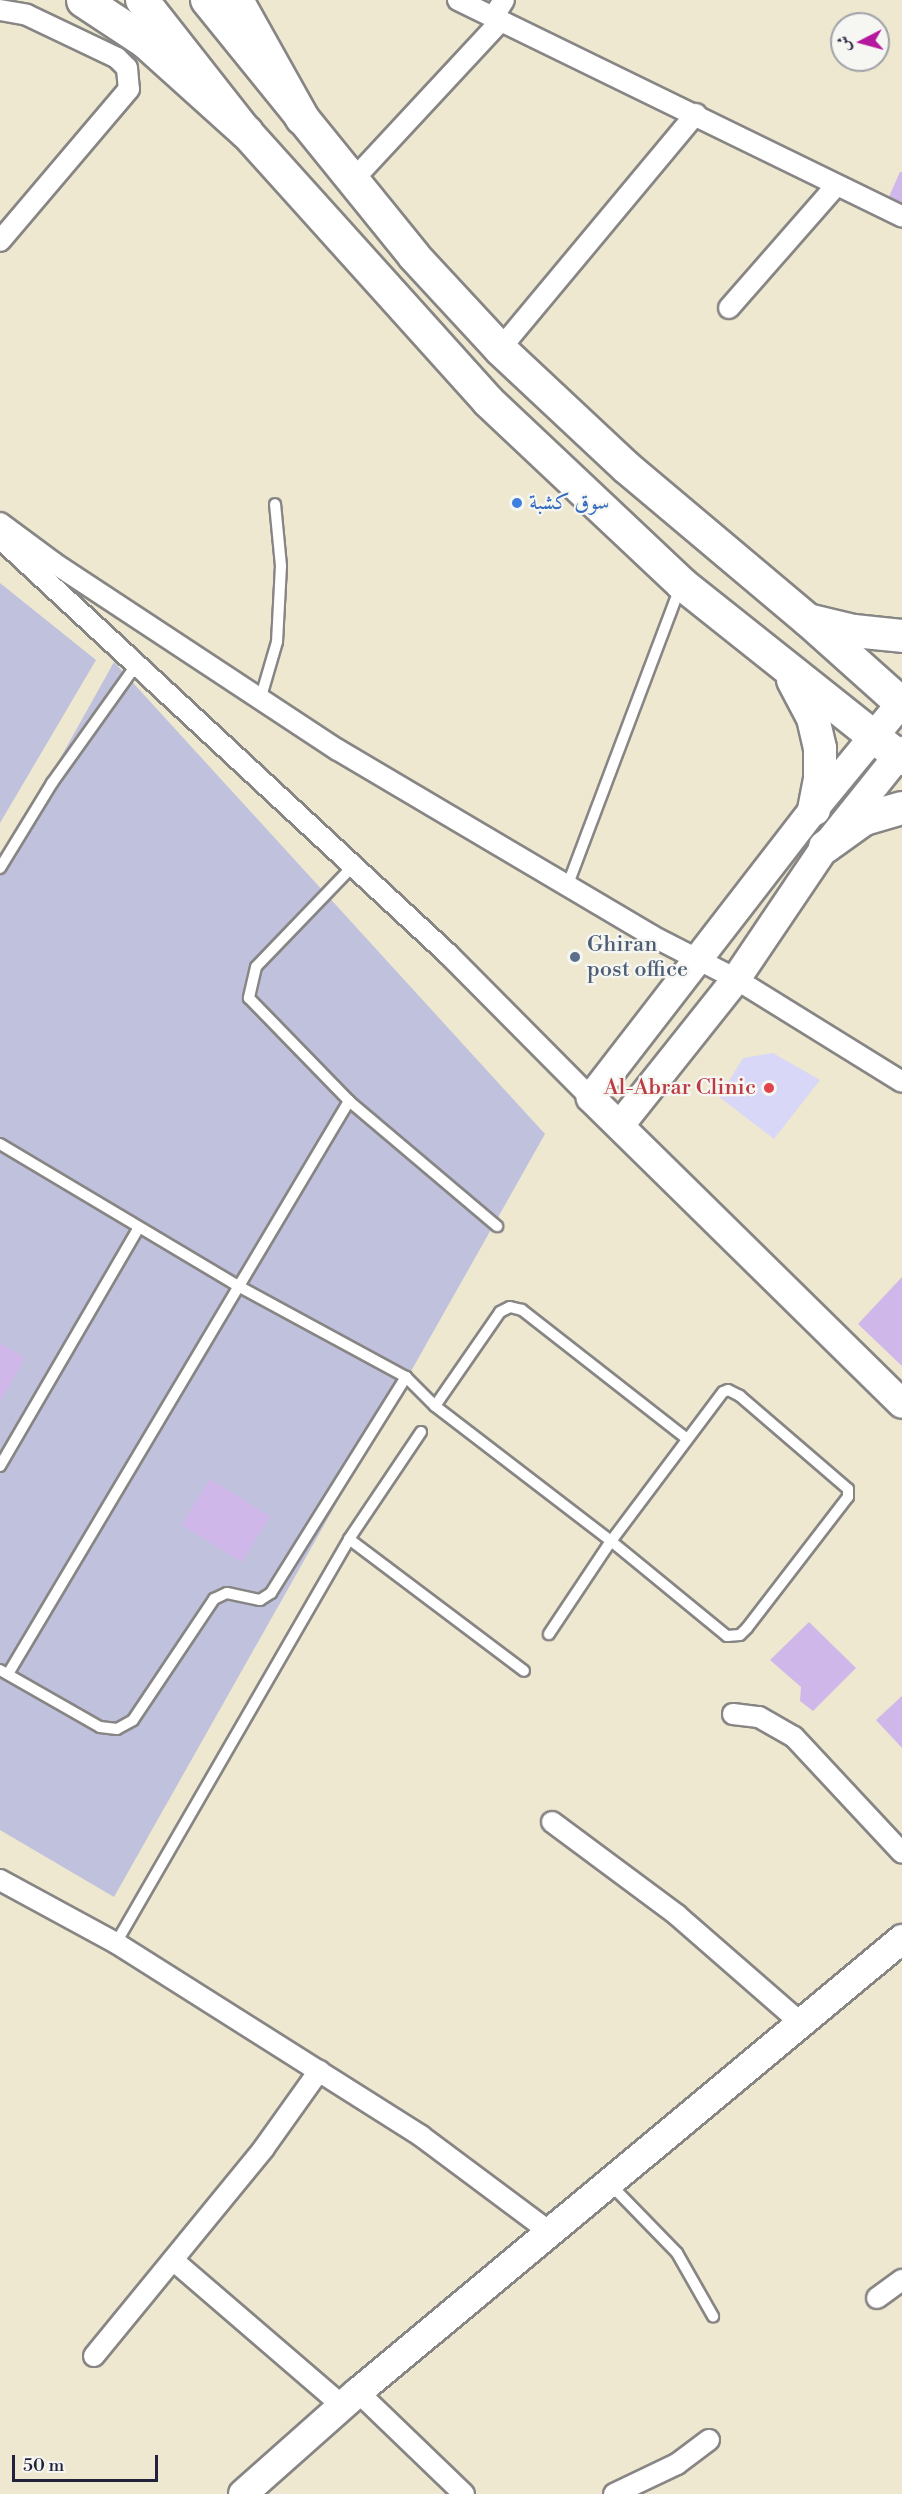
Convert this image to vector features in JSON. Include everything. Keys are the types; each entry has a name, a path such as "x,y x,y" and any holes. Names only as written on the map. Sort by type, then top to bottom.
{"highway":[{"path":"83,0 145,41 246,132"},
{"path":"230,1 302,118"}],"main road":[{"path":"142,0 246,132 488,401 682,584 781,666 874,738 901,755"},
{"path":"302,118 414,256 500,349 626,468 808,620 902,703"},
{"path":"808,620 854,632 902,636"},
{"path":"781,666 800,690 813,718 820,748 820,779 814,809"},
{"path":"825,847 864,819 902,808"}],"street":[{"path":"458,0 696,114 835,187 902,217"},
{"path":"353,180 497,19 504,0"},
{"path":"0,10 27,15 117,58 127,68 129,89 0,241"},
{"path":"500,349 696,114"},
{"path":"729,308 835,187"},
{"path":"0,523 260,700 652,936 700,958 736,979 902,1082"},
{"path":"0,538 354,865 902,1404"},
{"path":"591,1098 814,809 902,703"},
{"path":"620,1125 736,979 825,847 901,755"},
{"path":"733,1714 759,1717 794,1737 902,1853"},
{"path":"552,1822 677,1915 801,2023"},
{"path":"0,1880 116,1943 421,2136 550,2232"},
{"path":"243,2494 350,2399 902,1939"},
{"path":"94,2356 264,2148 319,2071"},
{"path":"173,2260 350,2399 464,2494"},
{"path":"877,2298 902,2280"},
{"path":"614,2494 677,2464 709,2440"}],"lane":[{"path":"260,700 277,642 281,566 275,504"},
{"path":"567,884 682,584"},
{"path":"0,868 52,783 137,664"},
{"path":"354,865 256,967 249,985 249,998 349,1101 497,1226"},
{"path":"349,1101 240,1287 4,1672 100,1727 117,1729 133,1720 214,1599 227,1593 260,1600 271,1593 406,1377"},
{"path":"0,1144 240,1287 406,1377 435,1406 611,1541 720,1631 733,1637 747,1628 849,1494 846,1485 734,1392 723,1392 686,1438 611,1541 549,1634"},
{"path":"0,1467 140,1227"},
{"path":"435,1406 500,1312 510,1307 531,1317 686,1438"},
{"path":"116,1943 349,1539 421,1432"},
{"path":"349,1539 524,1671"},
{"path":"609,2183 677,2253 713,2316"}],"shaded area":[{"path":"0,583 96,660 0,823"},
{"path":"114,662 545,1134 114,1897 0,1830 0,866"},
{"name":"Al-Abrar Clinic","path":"773,1053 820,1080 774,1139 719,1097 743,1058"}],"building":[{"path":"902,172 902,209 887,201"},
{"path":"902,1277 902,1366 858,1324"},
{"path":"0,1343 25,1358 0,1402"},
{"path":"210,1479 270,1517 242,1562 181,1525"},
{"path":"809,1622 856,1668 813,1711 800,1701 801,1687 770,1660"},
{"path":"902,1696 902,1748 876,1720"}],"place":[{"name":"سوق كشبة","path":"517,503"},
{"name":"Ghiran post office","path":"575,957"},
{"name":"Al-Abrar Clinic","path":"769,1088"}]}
